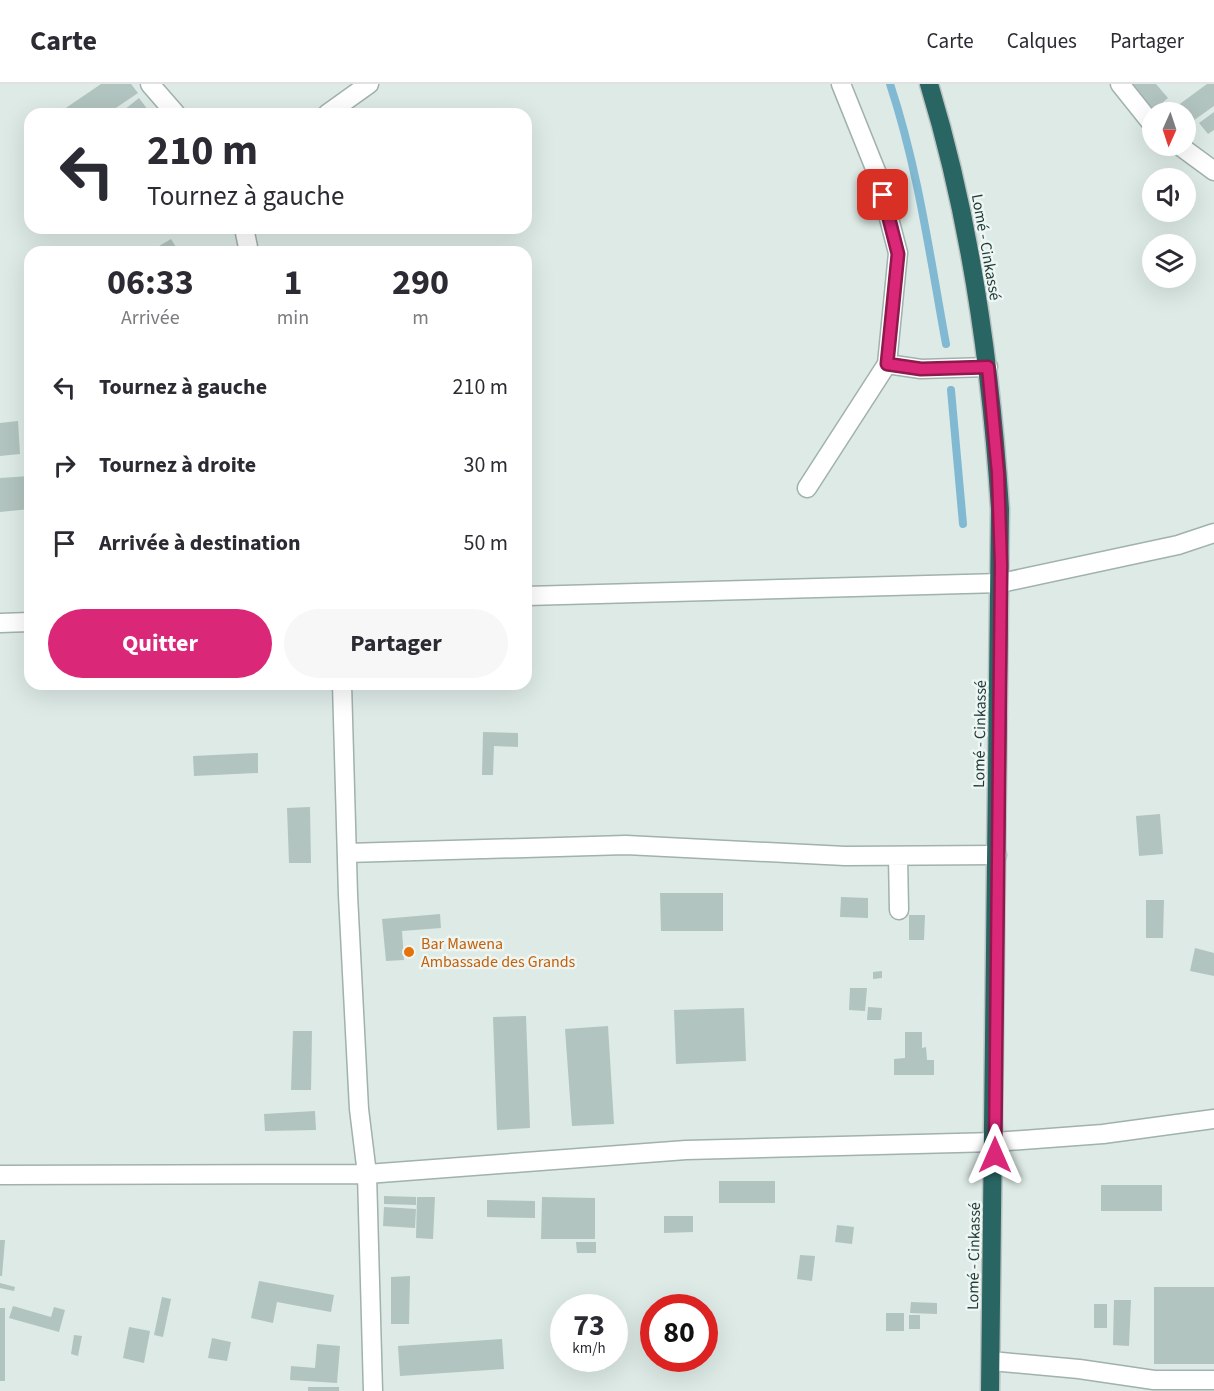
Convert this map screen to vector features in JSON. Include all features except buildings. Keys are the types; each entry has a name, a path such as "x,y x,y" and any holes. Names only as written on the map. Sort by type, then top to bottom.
{"highway":[{"name":"Lomé - Cinkassé","path":"929,84 946,140 969,247 988,367 1000,509 995,1142 990,1391"}],"street":[{"path":"150,84 171,108"},
{"path":"335,108 369,84"},
{"path":"807,488 887,364 898,254 878,176 841,84"},
{"path":"1120,84 1142,112"},
{"path":"1194,156 1214,171"},
{"path":"887,364 921,369 988,367"},
{"path":"532,596 1001,583 1178,545 1214,532"},
{"path":"0,623 24,621"},
{"path":"342,690 355,1039 367,1174 373,1391"},
{"path":"347,853 627,845 844,856 997,855"},
{"path":"898,856 899,910"},
{"path":"0,1175 367,1174 686,1150 995,1142 1103,1134 1214,1119"},
{"path":"991,1361 1079,1369 1154,1380 1214,1380"}],"waterway":[{"path":"890,84 916,180 946,344"},
{"path":"951,390 963,524"}],"place":[{"name":"Bar Mawena Ambassade des Grands","path":"409,952"}],"route":[{"path":"883,195 898,254 887,364 921,369 988,367 996,438 1001,565 996,879 995,1155"}]}
